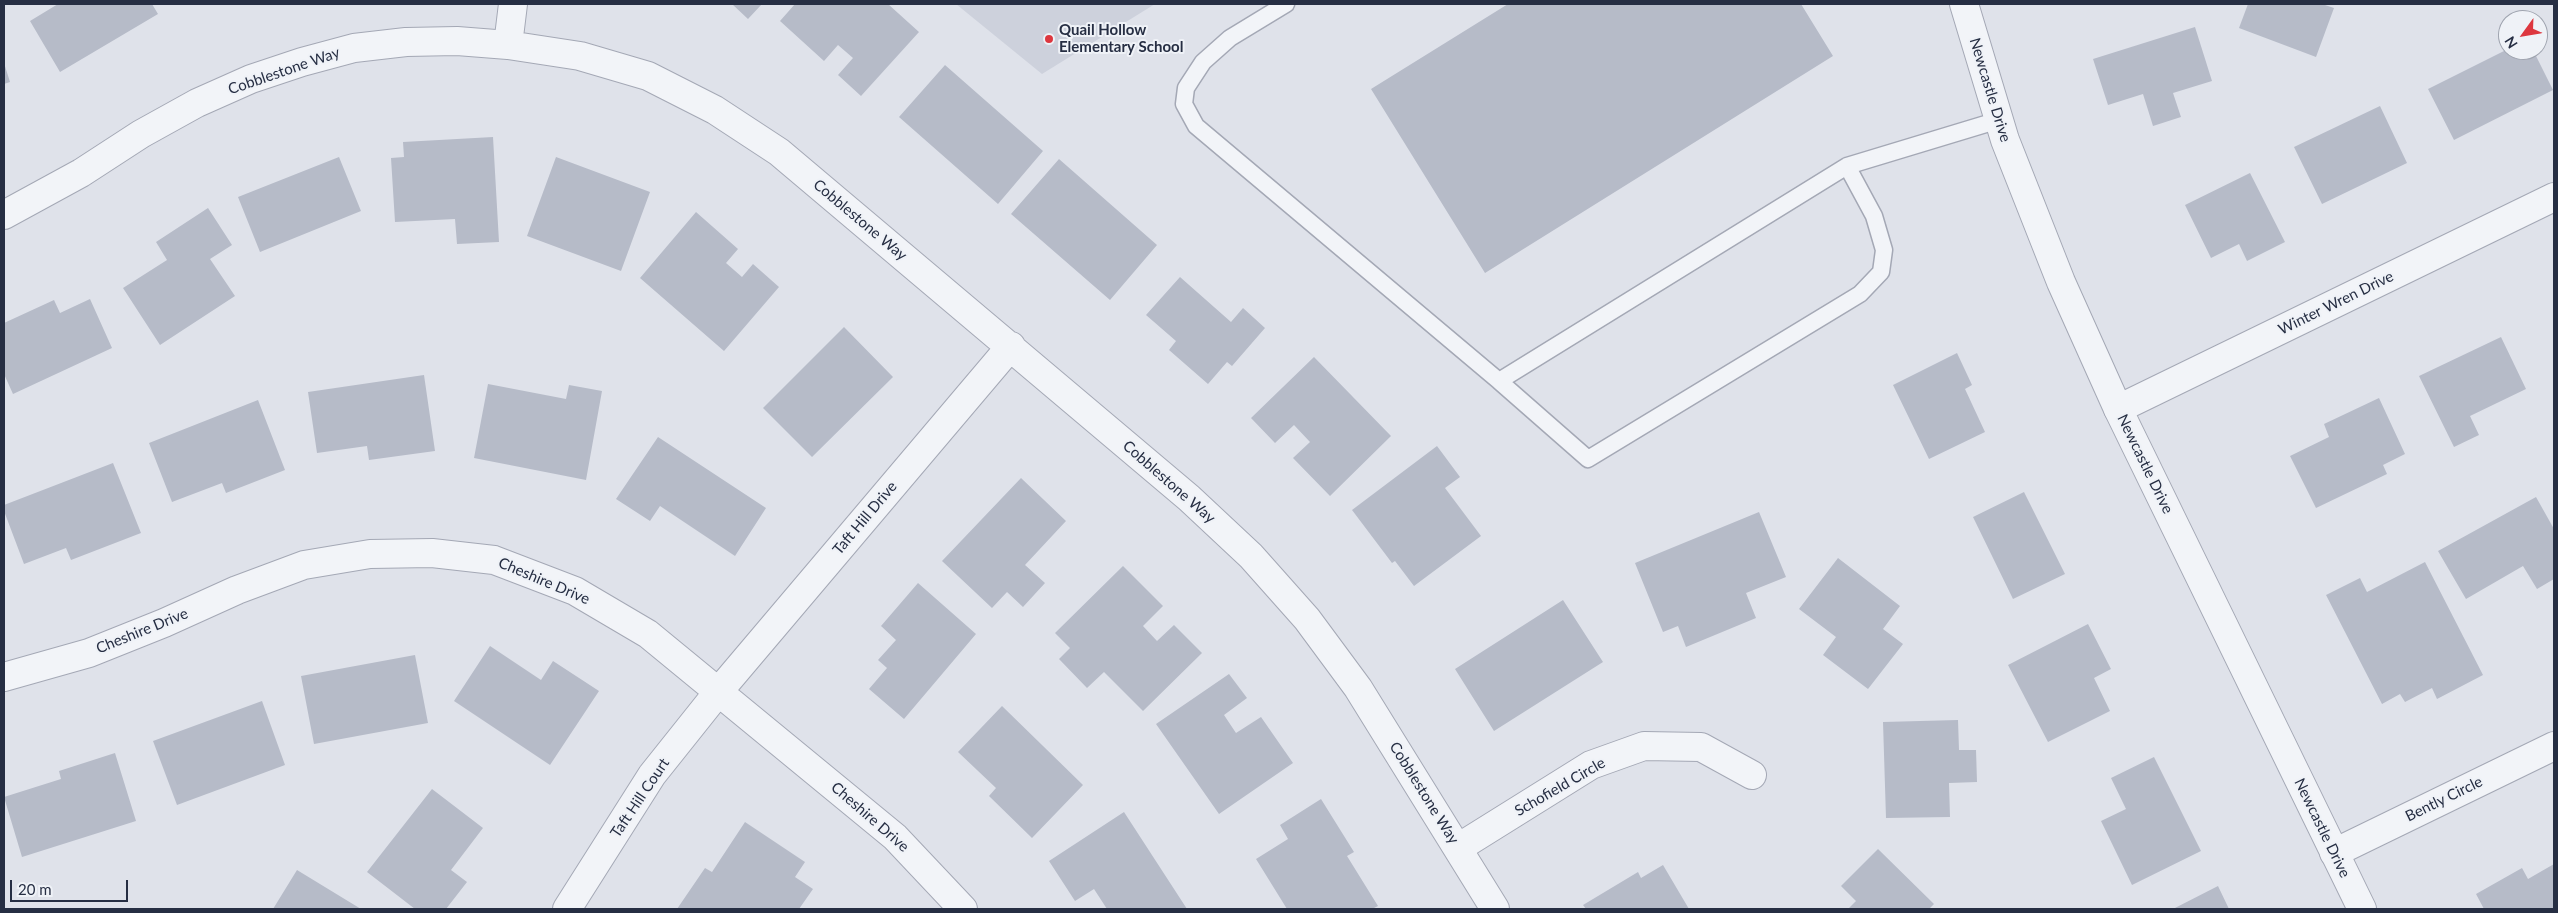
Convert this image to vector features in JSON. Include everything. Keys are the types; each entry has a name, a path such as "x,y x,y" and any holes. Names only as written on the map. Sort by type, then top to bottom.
{"street":[{"path":"508,44 513,4"},
{"name":"Newcastle Drive","path":"1964,4 2004,140 2061,282 2118,409 2362,909"},
{"name":"Cobblestone Way","path":"4,215 81,173 141,134 197,102 302,62 354,48 406,42 457,41 508,44 580,56 648,76 715,110 779,152 1189,498 1251,556 1307,619 1358,688 1495,909"},
{"name":"Winter Wren Drive","path":"2118,409 2554,197"},
{"name":"Taft Hill Drive","path":"720,691 1011,346"},
{"name":"Cheshire Drive","path":"4,677 89,652 164,623 236,590 304,565 370,554 432,553 494,560 575,591 648,634 720,691 895,837 963,909"},
{"name":"Taft Hill Court","path":"567,909 652,775 720,691"},
{"name":"Schofield Circle","path":"1458,848 1592,765 1644,746 1701,746 1752,775"},
{"name":"Bently Circle","path":"2334,852 2554,746"}],"lane":[{"path":"1286,4 1230,38 1203,62 1186,88 1184,104 1196,126 1499,381 1588,459 1860,294 1880,272 1884,250 1874,216 1847,166"},
{"path":"1499,381 1847,166 1999,120"}],"shaded area":[{"name":"Quail Hollow Elementary School","path":"956,4 1155,4 1042,74"}],"building":[{"path":"58,4 152,4 158,14 60,72 30,21"},
{"path":"732,4 762,4 748,19"},
{"path":"795,4 888,4 919,32 861,96 838,75 853,58 838,45 824,61 780,21"},
{"path":"1508,4 1801,4 1833,56 1485,273 1371,89"},
{"path":"2248,4 2322,4 2334,8 2316,57 2239,28"},
{"path":"2195,27 2212,81 2173,93 2181,117 2153,126 2143,94 2108,105 2093,59"},
{"path":"2498,54 2498,60 2538,60 2553,90 2454,140 2428,89"},
{"path":"4,63 10,82 4,84"},
{"path":"945,65 1043,151 998,204 899,117"},
{"path":"2380,106 2407,163 2322,204 2294,147"},
{"path":"493,137 499,242 457,244 455,219 395,222 391,158 404,157 403,142"},
{"path":"339,157 361,211 260,252 238,197"},
{"path":"556,157 650,192 621,271 527,236"},
{"path":"1059,159 1157,245 1110,300 1011,214"},
{"path":"2250,173 2285,242 2247,261 2239,244 2211,258 2185,205"},
{"path":"208,208 232,245 210,259 235,296 160,345 123,288 167,260 156,242"},
{"path":"696,212 738,249 726,263 742,277 753,264 779,287 724,351 640,278"},
{"path":"1180,277 1231,322 1243,308 1265,328 1232,366 1227,362 1208,384 1169,350 1176,341 1146,315"},
{"path":"90,299 112,348 13,394 4,374 4,323 54,300 60,313"},
{"path":"844,327 893,377 812,457 763,408"},
{"path":"2501,337 2526,389 2470,416 2479,435 2454,447 2419,376"},
{"path":"1957,353 1972,385 1965,389 1985,432 1929,459 1893,385"},
{"path":"1314,357 1391,436 1330,496 1293,458 1310,442 1294,425 1275,443 1251,418"},
{"path":"424,375 435,451 369,460 367,446 317,453 308,392"},
{"path":"488,384 566,399 569,385 602,391 586,480 474,458"},
{"path":"2379,398 2405,454 2383,465 2387,474 2316,508 2290,456 2329,437 2324,424"},
{"path":"258,400 285,470 226,493 222,483 172,502 149,443"},
{"path":"658,437 766,508 735,556 660,506 650,521 616,499"},
{"path":"1437,446 1460,477 1445,488 1481,536 1414,586 1395,561 1392,563 1352,510"},
{"path":"113,463 141,533 71,560 66,548 24,564 4,511 4,505"},
{"path":"1021,478 1066,521 1025,565 1045,583 1023,607 1007,592 992,608 942,561"},
{"path":"2024,492 2065,574 2013,599 1973,517"},
{"path":"2536,497 2554,529 2554,579 2537,589 2523,566 2466,599 2438,551"},
{"path":"1759,512 1786,577 1746,593 1756,618 1686,647 1678,626 1663,632 1635,563"},
{"path":"1838,558 1900,606 1883,629 1903,644 1868,689 1823,655 1836,637 1799,609"},
{"path":"2425,562 2483,675 2437,699 2432,688 2405,702 2400,694 2382,704 2326,595 2360,578 2367,592"},
{"path":"1123,566 1163,606 1143,626 1157,641 1174,625 1202,653 1143,711 1104,672 1087,688 1059,659 1070,648 1055,633"},
{"path":"918,583 976,634 904,719 869,689 887,668 878,660 896,640 881,626"},
{"path":"1563,600 1603,662 1494,731 1455,669"},
{"path":"2088,624 2111,669 2094,678 2110,711 2048,742 2008,665"},
{"path":"490,646 541,680 553,661 599,691 550,765 454,701"},
{"path":"415,655 428,723 314,744 301,676"},
{"path":"1229,674 1247,698 1224,715 1236,733 1261,717 1293,763 1219,814 1156,724"},
{"path":"262,701 285,765 177,805 153,741"},
{"path":"1002,706 1083,785 1032,838 989,796 996,788 958,752"},
{"path":"1958,720 1959,750 1976,750 1977,782 1949,783 1950,817 1886,818 1883,722"},
{"path":"115,753 136,821 22,857 4,797 61,779 59,771"},
{"path":"2154,757 2201,851 2132,885 2101,821 2126,809 2111,778"},
{"path":"432,789 483,828 451,870 467,882 446,909 415,909 367,872"},
{"path":"1321,799 1354,852 1347,856 1378,906 1372,909 1287,909 1256,859 1288,839 1280,825"},
{"path":"1124,812 1187,909 1107,909 1094,889 1075,901 1049,861"},
{"path":"745,822 805,862 795,877 813,889 799,909 677,909 705,868 712,872"},
{"path":"1878,849 1934,904 1929,909 1848,909 1856,901 1841,886"},
{"path":"2554,864 2554,909 2484,909 2476,894 2522,868 2528,879"},
{"path":"1663,865 1689,909 1586,909 1583,905 1638,872 1641,878"},
{"path":"297,870 361,909 273,909"},
{"path":"2218,886 2229,909 2173,909"}],"place":[{"name":"Quail Hollow Elementary School","path":"1049,39"}]}
